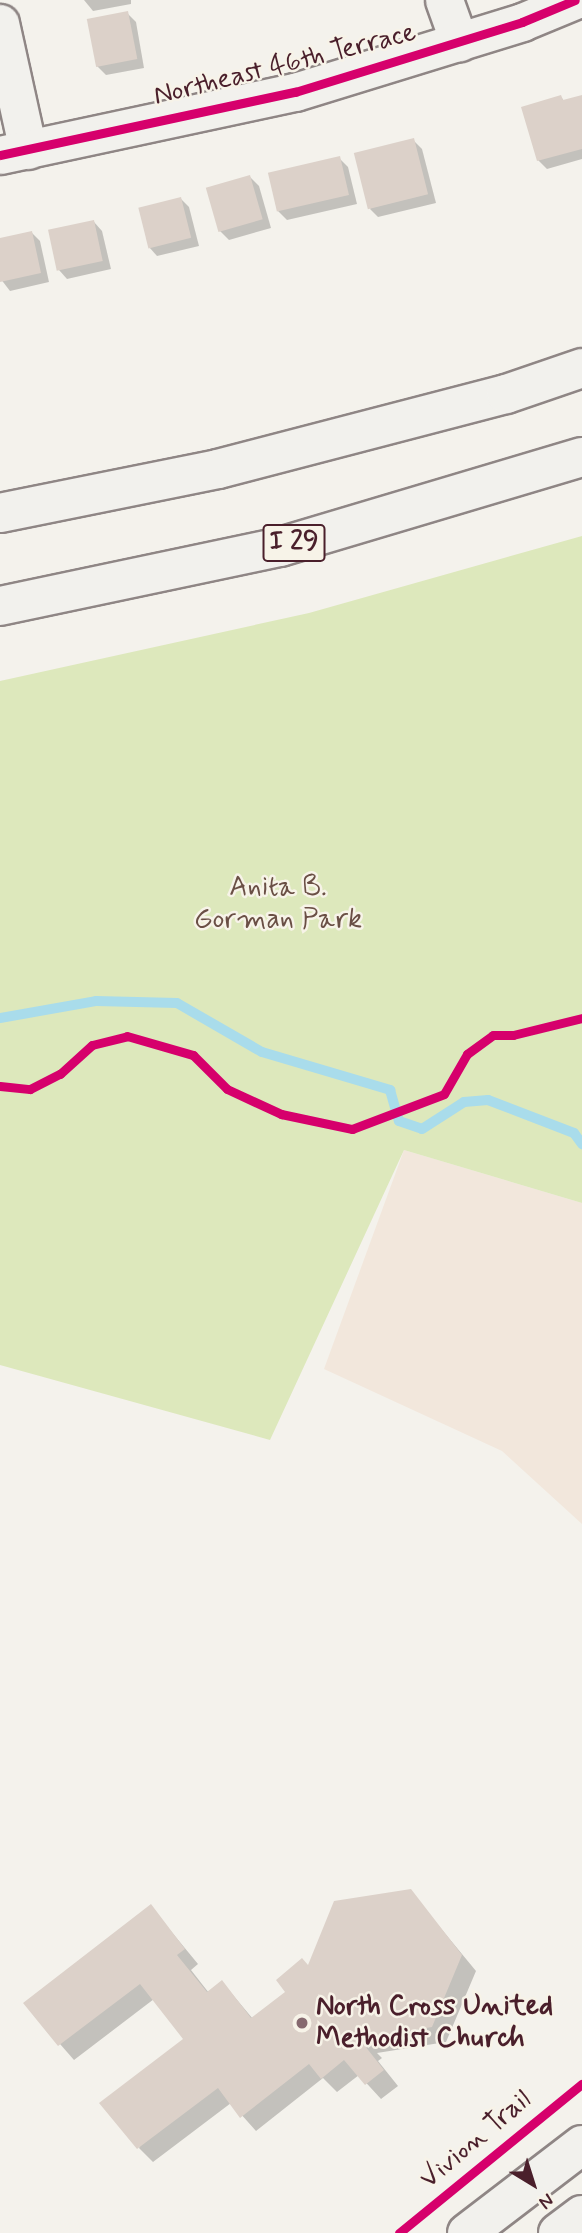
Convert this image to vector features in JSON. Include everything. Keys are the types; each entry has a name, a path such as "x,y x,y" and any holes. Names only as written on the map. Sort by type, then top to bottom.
{"main road":[{"path":"0,513 218,469 506,394 582,368"},
{"name":"I 29","path":"0,606 280,547 582,457"},
{"path":"467,2233 582,2145"},
{"path":"558,2233 582,2215"}],"street":[{"path":"444,0 459,42"},
{"name":"Northeast 46th Terrace","path":"14,152 295,92 459,42 575,0"},
{"path":"0,23 14,152"}],"shaded area":[{"path":"404,1150 582,1203 582,1524 502,1451 324,1369"}],"green space":[{"name":"Anita B. Gorman Park","path":"582,536 582,1203 404,1150 270,1440 0,1365 0,681 309,613"}],"building":[{"path":"128,11 137,59 96,67 87,19"},
{"path":"561,95 563,100 582,95 582,149 537,161 521,107"},
{"path":"414,138 428,194 368,209 354,153"},
{"path":"340,156 349,195 277,212 268,173"},
{"path":"250,175 263,219 218,232 206,188"},
{"path":"181,197 191,238 148,248 138,208"},
{"path":"94,220 103,261 57,271 48,230"},
{"path":"32,231 41,273 0,282 0,238"},
{"name":"North Cross United Methodist Church","path":"411,1889 462,1955 432,2027 364,2038 369,2043 365,2046 384,2070 365,2085 344,2060 321,2079 309,2064 240,2118 218,2088 137,2149 99,2103 183,2039 140,1984 58,2046 23,2003 151,1904 185,1949 177,1955 207,1992 222,1980 251,2018 285,1992 276,1980 302,1958 308,1965 334,1901"}],"waterway":[{"path":"0,1018 96,1001 177,1003 262,1052 390,1090 399,1121 422,1129 464,1102 488,1100 574,1133 582,1144"}],"cycle path":[{"path":"0,155 295,92 522,22 575,0"},
{"path":"0,1086 30,1089 60,1074 92,1045 127,1036 193,1055 227,1089 281,1114 352,1129 444,1094 467,1054 493,1035 513,1035 582,1018"},
{"name":"Vivion Trail","path":"399,2233 582,2084"}],"place":[{"name":"North Cross United Methodist Church","path":"302,2023"}]}
